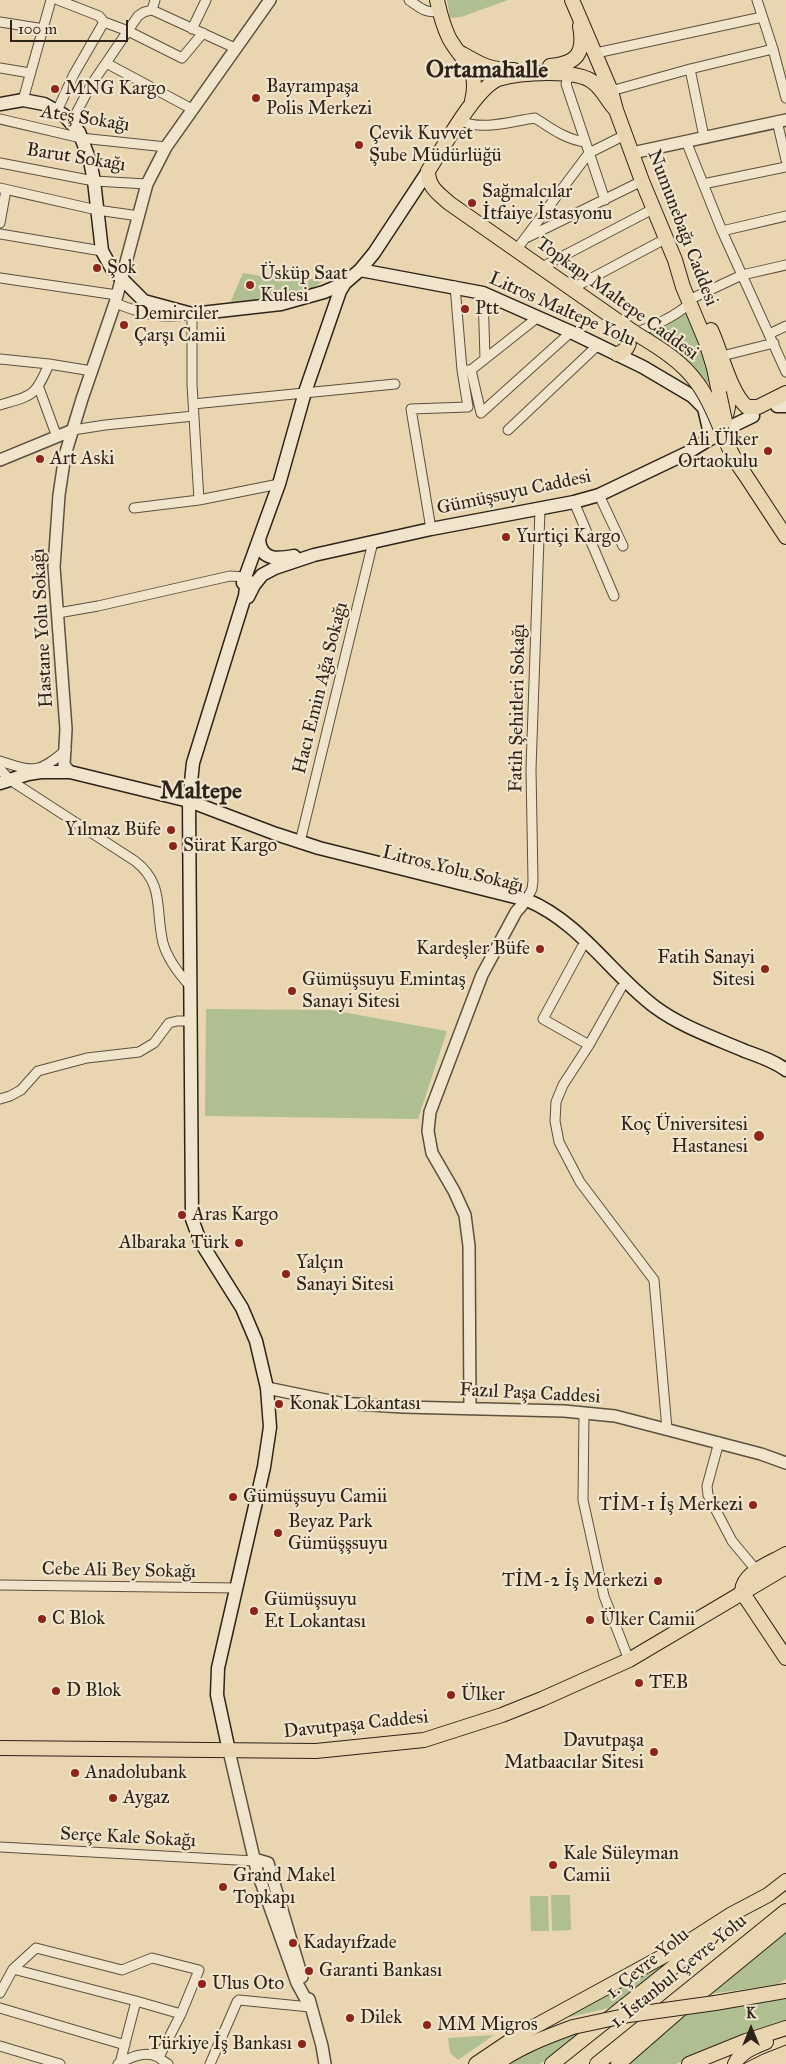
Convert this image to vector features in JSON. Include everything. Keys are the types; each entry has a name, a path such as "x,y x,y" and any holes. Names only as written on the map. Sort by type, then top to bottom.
{"main road":[{"name":"Numunebağı Caddesi","path":"572,0 612,91 616,110 653,209 675,260 678,275 692,300 714,368 722,411 744,474"},
{"path":"438,6 445,30 472,70 475,92 471,104"},
{"path":"459,52 482,66 499,70 563,65 570,62 580,50 582,34 579,16"},
{"path":"0,104 23,100 44,104 64,115 79,132 81,138 94,180 102,251 112,269 144,301 192,314 281,304 324,292 344,283 360,270 374,253 471,104 489,83 498,79 569,73 585,77 593,82 616,110"},
{"name":"Topkapı Maltepe Caddesi","path":"428,171 431,186 437,192 679,362 699,384 710,404 730,452 786,537"},
{"name":"Litros Maltepe Yolu","path":"360,270 455,286 483,293 617,354 692,396 704,408 711,438"},
{"path":"229,1752 217,1695 218,1668 264,1467 270,1427 267,1388 256,1341 242,1308 200,1241 192,1219 189,801 193,763 245,596 248,582 245,577 279,484 305,392 344,283"},
{"path":"692,300 722,356 730,382 747,407 758,406 786,393"},
{"path":"617,354 626,349 630,342 631,330"},
{"path":"711,438 721,428 728,411 730,382"},
{"path":"753,416 783,403"},
{"name":"Gümüşsuyu Caddesi","path":"314,555 431,529 599,496 687,453 753,416"},
{"path":"259,540 262,552 270,558 314,555"},
{"path":"224,660 246,602 258,579 275,568 314,555"},
{"name":"Litros Yolu Sokağı","path":"12,777 40,772 70,772 189,801 194,808 211,817 418,881 535,904 577,932 628,985 663,1012 691,1028 783,1073"},
{"name":"Litros Yolu Sokağı","path":"524,903 561,928 621,988 649,1011 683,1032 783,1073"},
{"name":"Davutpaşa Caddesi","path":"742,1592 744,1582 757,1570 786,1554"},
{"name":"Davutpaşa Caddesi","path":"0,1748 316,1752 424,1740 502,1715 629,1660 786,1567"},
{"path":"742,1592 786,1658"},
{"path":"476,2064 520,2035 682,1946 732,1914 768,1895 786,1881"},
{"name":"1. Çevre Yolu","path":"552,2064 768,1895"},
{"name":"1. İstanbul Çevre Yolu","path":"596,2064 786,1911"},
{"path":"618,2064 681,2009 786,1923"},
{"path":"749,1997 786,1985"},
{"path":"488,2064 505,2054 573,2027 622,2016 786,1991"},
{"path":"689,2064 746,2041 786,2028"},
{"path":"734,2064 745,2052 786,2035"},
{"path":"496,2064 530,2044"}],"street":[{"path":"23,100 51,0"},
{"path":"58,0 77,3 99,16 104,22 128,31 182,58 203,33"},
{"path":"152,10 155,0"},
{"path":"192,29 206,0"},
{"name":"Hastane Yolu Sokağı","path":"70,772 64,766 66,729 54,567 59,495 65,455 116,299 147,184 166,147 270,0"},
{"path":"409,0 425,12 432,13 438,6"},
{"path":"757,0 786,98"},
{"path":"71,123 106,63 138,16 144,12 152,10 235,48"},
{"path":"596,53 762,17"},
{"path":"0,22 44,29"},
{"path":"57,111 74,74 104,22"},
{"path":"612,91 690,69 773,49"},
{"path":"106,63 192,109"},
{"path":"0,68 30,73"},
{"path":"690,69 704,137"},
{"path":"569,73 566,84 605,200"},
{"path":"461,121 470,125 481,126 535,118 571,140 585,142"},
{"name":"Ateş Sokağı","path":"0,119 81,138 166,147"},
{"path":"632,153 782,120 786,160"},
{"path":"517,249 589,153 625,135"},
{"path":"686,142 722,231 786,372"},
{"name":"Barut Sokağı","path":"0,163 94,180 147,184"},
{"path":"703,184 786,167"},
{"path":"527,238 642,181"},
{"path":"0,223 3,189 97,210 139,216"},
{"path":"542,267 653,209"},
{"path":"722,231 786,216"},
{"path":"0,234 102,251"},
{"path":"574,288 665,239"},
{"path":"631,330 662,321 682,310 692,300 742,275 786,266"},
{"path":"0,278 116,299 132,310 160,317 192,314 194,416 199,500"},
{"path":"431,529 411,409 468,407 466,370 455,286"},
{"path":"483,293 484,359"},
{"path":"466,370 484,359 538,318"},
{"path":"769,334 786,326"},
{"path":"466,370 481,413 570,332"},
{"path":"722,356 774,343"},
{"path":"508,430 598,345"},
{"path":"0,359 92,371"},
{"path":"0,405 28,396 39,388 49,364"},
{"path":"194,404 395,384"},
{"path":"39,388 57,437"},
{"path":"0,460 73,430 194,416"},
{"path":"134,508 199,500 279,484"},
{"path":"599,496 623,546"},
{"path":"574,502 614,596"},
{"name":"Fatih Şehitleri Sokağı","path":"524,903 533,881 531,769 540,509"},
{"name":"Hacı Emin Ağa Sokağı","path":"300,845 373,542"},
{"path":"58,612 98,606 230,576 245,577"},
{"path":"12,777 44,767 66,750"},
{"path":"0,761 12,777"},
{"path":"0,770 135,861 149,873 155,886 163,942 167,954 190,986"},
{"path":"470,1409 469,1246 465,1215 454,1191 432,1153 428,1131 430,1112 482,975 512,920 524,903"},
{"path":"582,947 543,1019 589,1045"},
{"path":"621,988 589,1045 563,1085 556,1102 555,1120 559,1142 580,1182 654,1280 667,1429"},
{"path":"0,1099 21,1090 38,1071 87,1058 139,1052 154,1043 169,1023 176,1020 191,1020"},
{"name":"Fazıl Paşa Caddesi","path":"267,1388 340,1403 616,1416 719,1442 786,1463"},
{"path":"584,1413 583,1500 604,1596 629,1660"},
{"path":"719,1442 708,1486 708,1495 732,1541 757,1570"},
{"name":"Cebe Ali Bey Sokağı","path":"0,1585 237,1588"},
{"path":"229,1752 254,1861 258,1860 268,1863 322,2046 325,2064"},
{"name":"Serçe Kale Sokağı","path":"0,1846 254,1861"},
{"path":"0,1993 13,1969 36,1948 122,1970 152,1958 199,1970 181,2014 159,2057"},
{"path":"13,1969 181,2014"},
{"path":"210,2064 239,2000 310,2006"},
{"path":"119,2063 136,2001"},
{"path":"0,2008 125,2045"},
{"path":"0,2046 60,2064"},
{"path":"119,2063 148,2054 159,2057 168,2064"}],"green space":[{"path":"447,0 508,0 461,17 450,18"},
{"path":"243,273 278,279 324,279 318,285 295,294 230,303"},
{"path":"690,312 704,353 710,381 705,383 665,343 648,333"},
{"path":"206,1009 331,1010 447,1031 418,1119 205,1116"},
{"path":"551,1895 570,1895 571,1930 552,1931"},
{"path":"530,1896 548,1896 549,1931 531,1931"},
{"path":"786,1928 786,1979 777,1985 709,1994"},
{"path":"692,1945 613,2007 562,2019"},
{"path":"786,1997 786,2024 703,2052 676,2064 626,2064 680,2015"},
{"path":"586,2031 540,2064 507,2064 533,2048"},
{"path":"494,2035 458,2060 450,2053 448,2038"}],"tram line":[{"path":"743,2064 786,2045"}],"place":[{"name":"MNG Kargo","path":"55,89"},
{"name":"Bayrampaşa Polis Merkezi","path":"256,98"},
{"name":"Çevik Kuvvet Şube Müdürlüğü","path":"359,145"},
{"name":"Sağmalcılar İtfaiye İstasyonu","path":"472,203"},
{"name":"Şok","path":"97,268"},
{"name":"Üsküp Saat Kulesi","path":"250,285"},
{"name":"Ptt","path":"465,309"},
{"name":"Demirciler Çarşı Camii","path":"124,325"},
{"name":"Ali Ülker Ortaokulu","path":"768,451"},
{"name":"Art Aski","path":"40,459"},
{"name":"Yurtiçi Kargo","path":"506,537"},
{"name":"Yılmaz Büfe","path":"171,830"},
{"name":"Sürat Kargo","path":"173,846"},
{"name":"Kardeşler Büfe","path":"540,949"},
{"name":"Fatih Sanayi Sitesi","path":"765,969"},
{"name":"Gümüşsuyu Emintaş Sanayi Sitesi","path":"292,991"},
{"name":"Koç Üniversitesi Hastanesi","path":"759,1136"},
{"name":"Aras Kargo","path":"182,1215"},
{"name":"Albaraka Türk","path":"239,1243"},
{"name":"Yalçın Sanayi Sitesi","path":"286,1274"},
{"name":"Konak Lokantası","path":"279,1404"},
{"name":"Gümüşsuyu Camii","path":"233,1497"},
{"name":"TİM-1 İş Merkezi","path":"753,1505"},
{"name":"Beyaz Park Gümüşşsuyu","path":"278,1533"},
{"name":"TİM-2 İş Merkezi","path":"658,1581"},
{"name":"Gümüşsuyu Et Lokantası","path":"254,1611"},
{"name":"C Blok","path":"42,1619"},
{"name":"Ülker Camii","path":"590,1620"},
{"name":"TEB","path":"639,1683"},
{"name":"D Blok","path":"56,1691"},
{"name":"Ülker","path":"451,1695"},
{"name":"Davutpaşa Matbaacılar Sitesi","path":"654,1752"},
{"name":"Anadolubank","path":"75,1773"},
{"name":"Aygaz","path":"113,1798"},
{"name":"Kale Süleyman Camii","path":"553,1865"},
{"name":"Grand Makel Topkapı","path":"223,1887"},
{"name":"Kadayıfzade","path":"293,1943"},
{"name":"Garanti Bankası","path":"309,1971"},
{"name":"Ulus Oto","path":"202,1984"},
{"name":"Dilek","path":"350,2018"},
{"name":"MM Migros","path":"427,2025"},
{"name":"Türkiye İş Bankası","path":"302,2044"}],"district":[{"name":"Ortamahalle","path":"487,71"},
{"name":"Maltepe","path":"201,792"}]}
